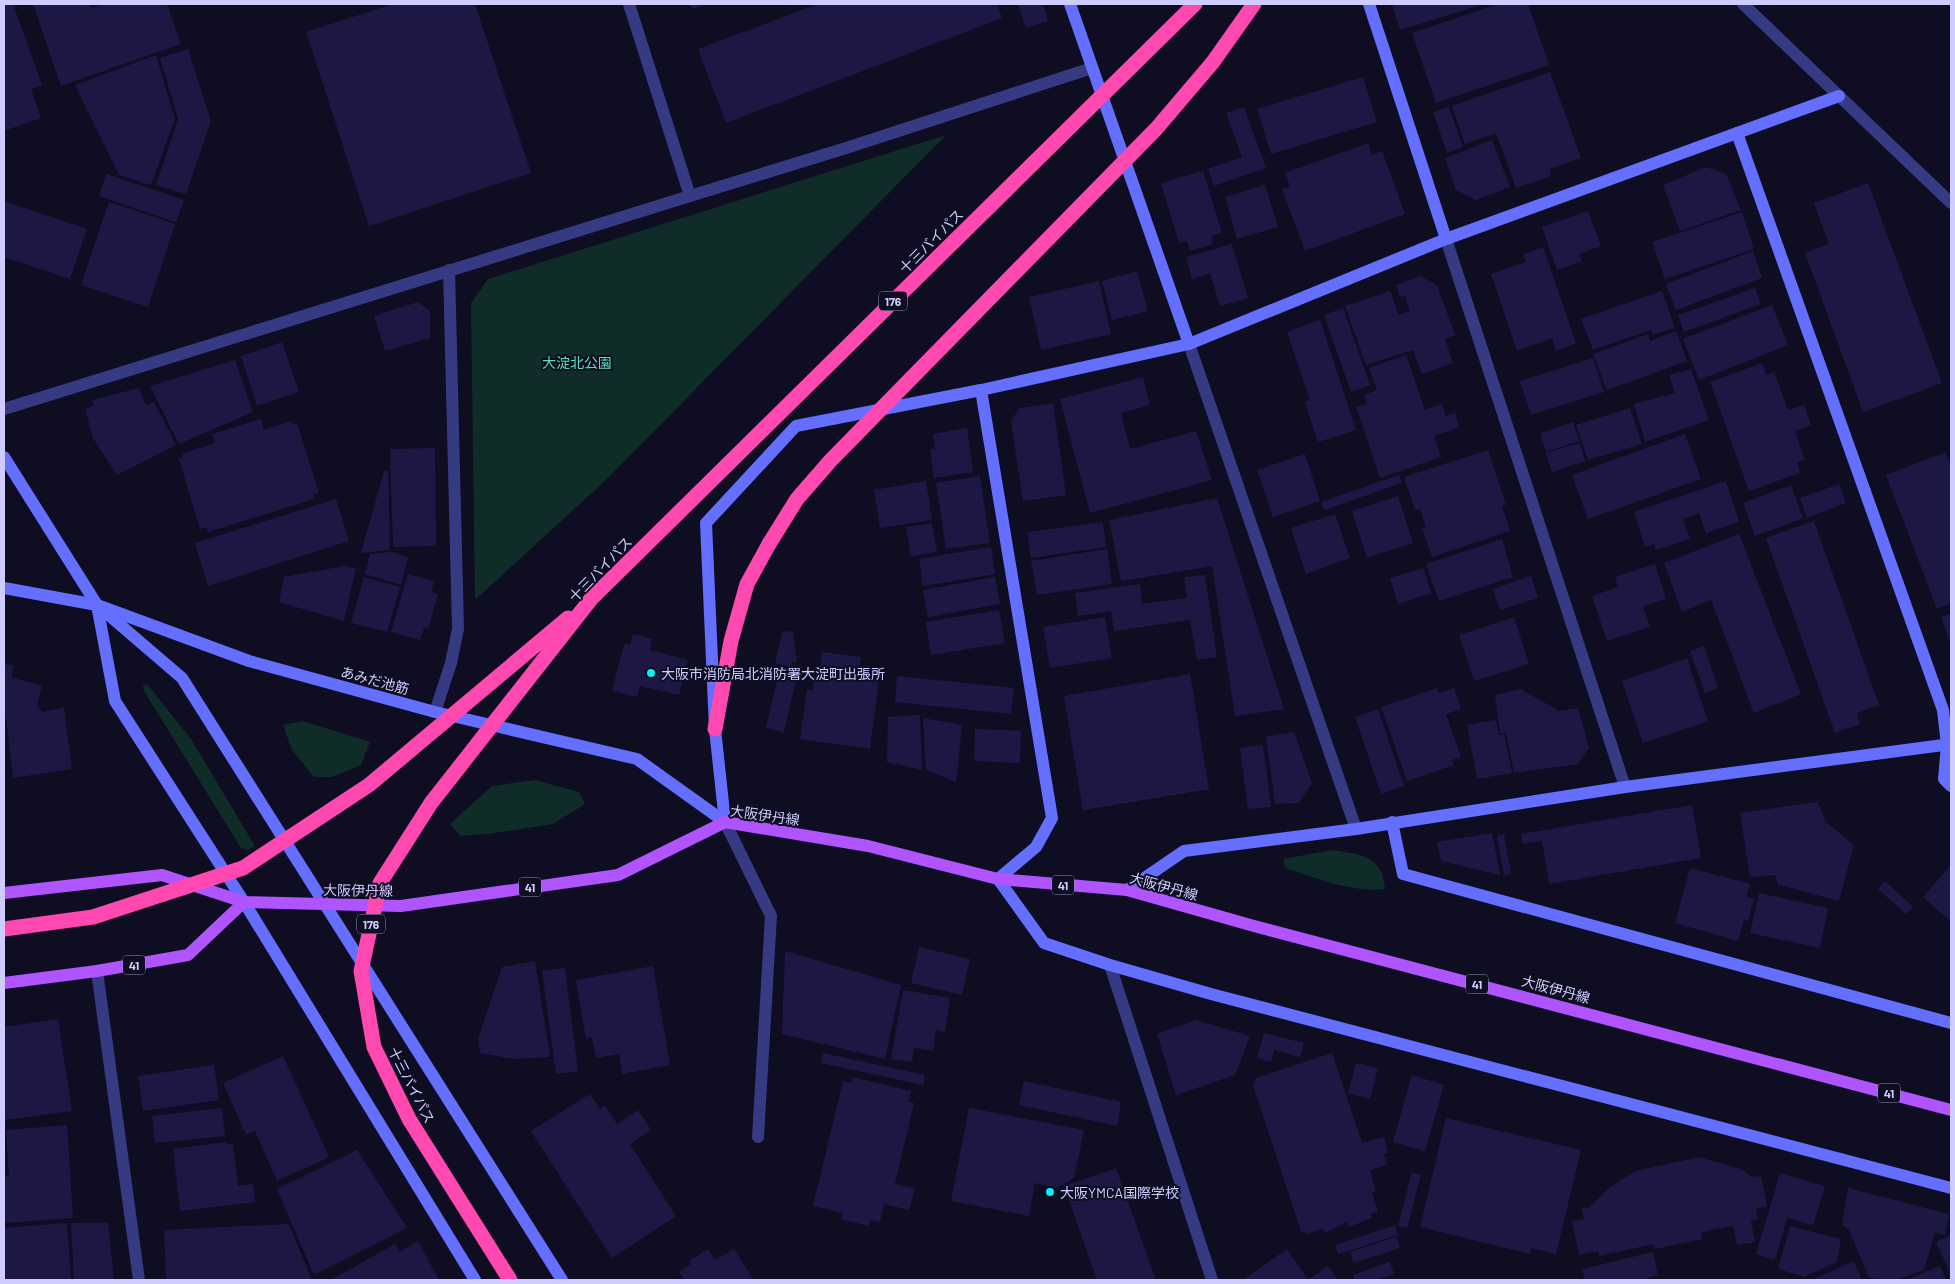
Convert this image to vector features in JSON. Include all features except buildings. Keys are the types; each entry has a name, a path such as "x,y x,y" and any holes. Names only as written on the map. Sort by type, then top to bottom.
{"highway":[{"name":"十三バイパス","path":"510,1280 409,1119 374,1047 361,971 380,883 431,804 591,598 1195,4"},
{"path":"715,729 731,641 747,584 768,544 798,499 831,460 1156,129 1213,62 1254,4"},
{"path":"4,928 93,917 243,868 368,785 591,598"}],"main road":[{"name":"大阪伊丹線","path":"4,893 162,875 244,902 401,906 618,875 725,822 868,846 998,879 1127,890 1254,926 1951,1110"},
{"name":"41","path":"4,982 97,971 188,955 244,902"}],"street":[{"path":"629,4 690,196"},
{"path":"1070,4 1356,829"},
{"path":"1369,4 1625,787"},
{"path":"1743,4 1951,202"},
{"path":"4,409 843,149 1092,68"},
{"path":"758,1136 771,916 725,822 715,729 706,522 796,426 980,390 1189,344 1446,239 1839,96"},
{"path":"1737,132 1942,710 1949,745 1944,780 1951,786"},
{"path":"435,712 451,663 458,629 449,270"},
{"path":"980,390 1052,818 1036,847 998,879 1044,943 1110,965 1951,1188"},
{"path":"4,458 97,605 182,678 562,1280"},
{"name":"あみだ池筋","path":"4,588 97,605 249,661 435,712 637,759 725,822"},
{"path":"97,605 115,701 244,902 475,1280"},
{"path":"1127,890 1184,851 1356,829 1625,787 1949,745"},
{"path":"1392,822 1404,874 1951,1023"},
{"path":"1110,965 1212,1280"},
{"path":"97,971 139,1280"}],"green space":[{"name":"大淀北公園","path":"946,135 606,480 475,600 471,303 488,279"},
{"path":"147,684 191,739 255,846 248,850 241,848 144,691 143,686"},
{"path":"303,721 370,742 361,765 332,777 314,777 292,750 283,725"},
{"path":"535,780 579,792 585,804 553,824 488,834 461,836 450,824 492,786"},
{"path":"1332,850 1368,858 1380,869 1385,889 1373,890 1347,887 1285,868 1283,859"}],"place":[{"name":"大阪市消防局北消防署大淀町出張所","path":"651,673"},
{"name":"大阪YMCA国際学校","path":"1050,1192"}]}
